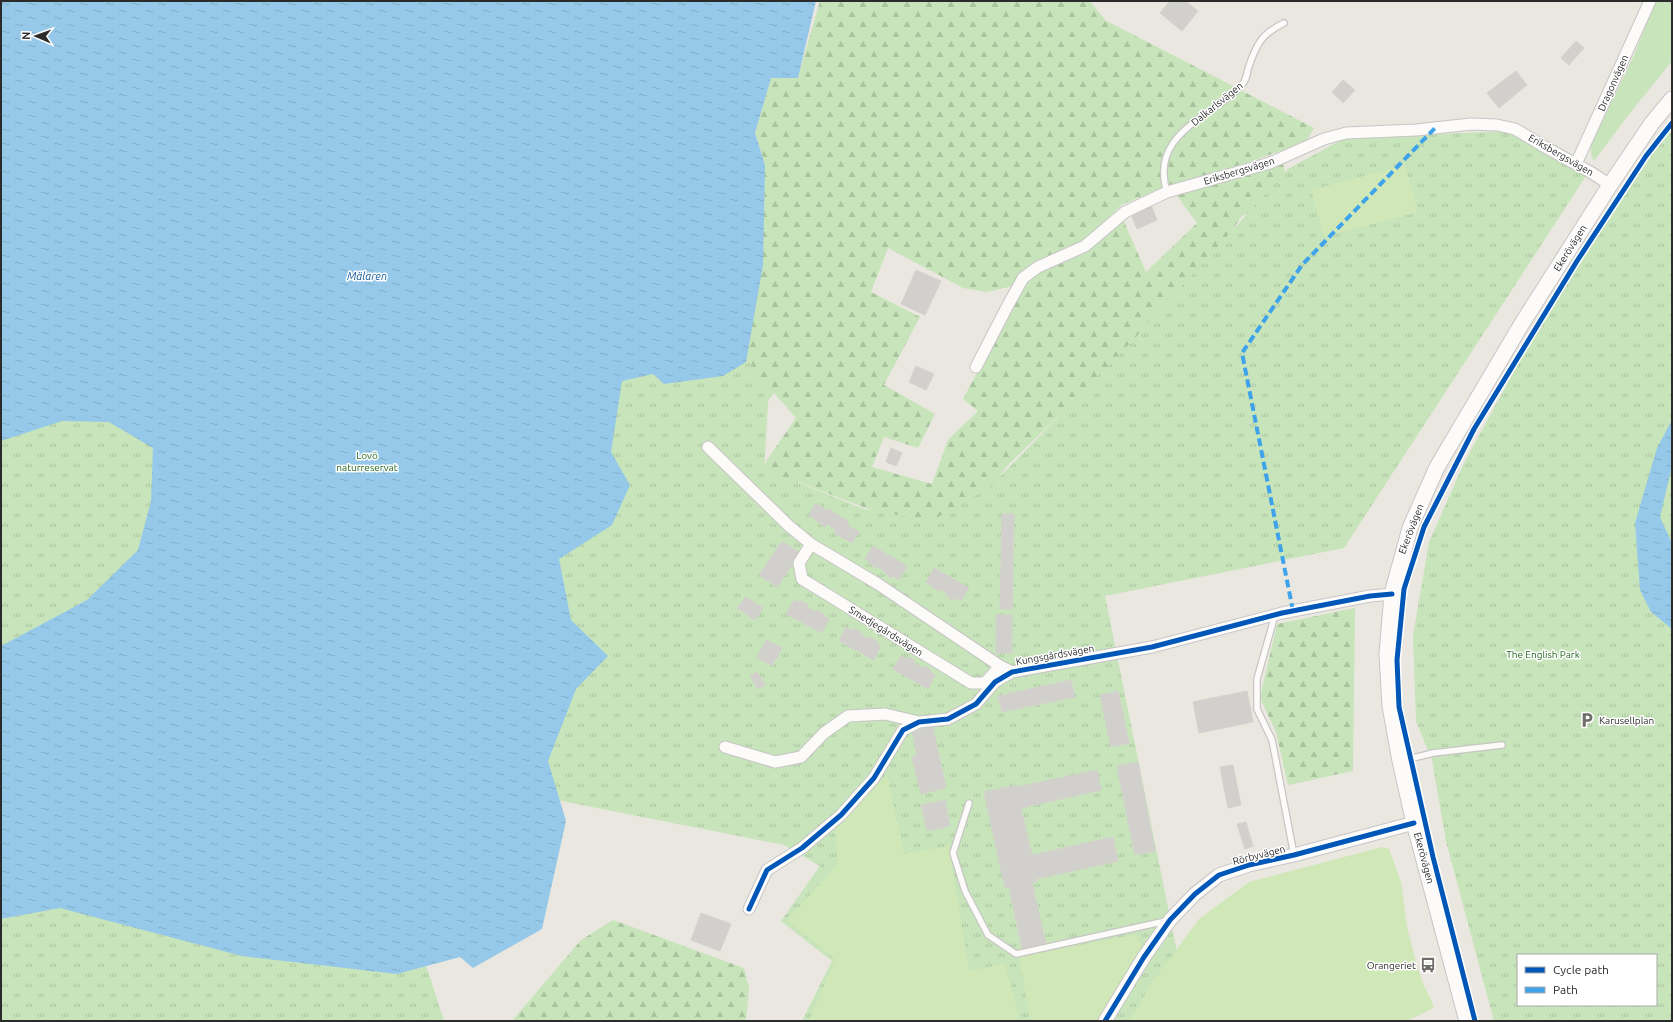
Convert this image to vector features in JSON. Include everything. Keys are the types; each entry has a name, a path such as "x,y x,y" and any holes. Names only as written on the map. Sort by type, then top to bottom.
{"main road":[{"name":"Ekerövägen","path":"1467,1021 1414,823 1400,761 1390,706 1387,654 1392,594 1397,570 1410,528 1437,467 1521,325 1610,185 1652,123 1672,98"}],"street":[{"name":"Dragonvägen","path":"1576,164 1650,1"},
{"name":"Eriksbergsvägen","path":"976,367 1023,278 1038,266 1085,246 1125,212 1167,192 1270,163 1324,139 1346,133 1416,130 1471,124 1497,125 1515,129 1610,185"},
{"path":"708,447 810,544 878,584 1000,666 1012,672"},
{"name":"Smedjegårdsvägen","path":"810,544 799,563 802,579 971,683 985,683 1000,666"},
{"name":"Kungsgårdsvägen","path":"749,909 767,870 802,848 841,815 874,778 903,730 919,722 948,719 976,704 995,682 1012,672 1152,647 1275,615 1370,596 1392,594"},
{"path":"724,747 775,762 801,757 824,733 848,716 885,714 919,722"},
{"name":"Rörbyvägen","path":"1104,1021 1144,957 1170,920 1194,894 1219,875 1249,865 1294,855 1414,823"}],"lane":[{"name":"Dalkarlsvägen","path":"1167,192 1164,164 1172,144 1184,130 1242,85 1260,41 1268,33 1284,23"},
{"path":"1275,615 1256,679 1257,709 1272,740 1294,855"},
{"path":"1400,761 1433,753 1502,745"},
{"path":"969,803 953,854 965,891 988,935 1016,954 1170,920"}],"green space":[{"name":"Lovö naturreservat","path":"1,1 745,326 753,369 769,389 764,469 864,509 931,521 990,487 1133,340 1288,169 1345,138 1511,131 1586,176 1344,548 1105,596 1191,1021 802,1021 832,961 781,921 820,866 784,845 521,793 416,934 444,1021 1,1021"},
{"path":"820,1 1090,1 1105,20 1314,128 1306,142 1246,163 1166,186 1121,205 1094,233 1074,246 1033,263 1013,286 987,292 963,288 888,248 871,292 920,317 884,385 935,414 918,448 884,437 872,467 932,484 948,440 978,411 963,399 1023,287 1044,268 1092,248 1122,217 1146,272 1197,223 1175,193 1283,163 1288,190 1241,217 1220,249 1111,365 1007,466 964,531 900,521 798,482 776,505 754,483 767,460 796,418 774,393 747,429 723,376 765,165 755,133 771,78 798,77"},
{"path":"1655,1 1672,1 1672,61 1626,118 1594,161 1591,155 1591,145 1635,53"},
{"name":"The English Park","path":"1672,119 1672,1021 1494,1021 1446,841 1432,760 1416,721 1413,636 1429,542 1464,463 1577,256 1644,156"},
{"path":"1405,165 1418,212 1324,237 1311,190"},
{"path":"1355,608 1353,771 1288,785 1276,732 1260,698 1277,624"},
{"path":"887,775 904,854 949,846 969,971 1005,964 1019,1016 1016,1021 809,1021 835,959 787,920 838,864 835,829"},
{"path":"1382,847 1389,849 1401,882 1407,927 1424,986 1434,1006 1431,1009 1407,1021 1129,1021 1152,983 1199,919 1249,882"},
{"path":"613,920 744,968 749,988 746,1021 512,1021 581,940"},
{"path":"1136,935 1143,950 1096,1021 1030,1021 1019,956"}],"water":[{"name":"Mälaren","path":"1,1 816,1 798,78 771,78 755,133 765,165 763,265 746,362 723,376 664,384 653,374 622,381 611,452 630,485 612,525 559,559 571,620 608,656 576,689 548,761 566,821 542,929 473,968 460,957 397,974 242,956 60,908 1,919 1,646 87,600 138,550 151,501 153,448 109,422 62,421 1,441"},
{"path":"1672,420 1672,466 1660,517 1672,541 1672,629 1651,612 1640,590 1635,523 1657,448"}],"building":[{"path":"1170,1 1185,1 1198,11 1182,31 1160,13"},
{"path":"1576,41 1584,48 1569,65 1561,58"},
{"path":"1516,71 1527,85 1499,108 1487,93"},
{"path":"1343,80 1355,90 1343,103 1332,92"},
{"path":"1151,205 1157,220 1137,229 1131,214"},
{"path":"916,270 941,281 925,315 901,304"},
{"path":"916,366 934,374 926,390 909,382"},
{"path":"891,448 902,453 896,466 886,462"},
{"path":"816,503 828,511 829,509 849,522 847,525 859,532 852,543 834,533 836,530 827,524 825,527 809,515"},
{"path":"1002,514 1014,514 1012,609 1000,609"},
{"path":"782,541 800,553 777,587 759,575"},
{"path":"873,546 907,566 899,580 893,576 892,578 885,574 886,572 878,567 876,568 865,559"},
{"path":"934,568 969,588 961,601 955,598 953,600 946,596 948,594 939,589 938,591 926,582"},
{"path":"746,597 763,608 755,620 737,608"},
{"path":"794,600 800,603 801,601 809,605 807,607 816,612 817,610 829,619 822,633 786,614"},
{"path":"996,615 1012,615 1012,653 996,653"},
{"path":"846,627 853,631 854,628 861,632 860,634 877,641 876,643 881,646 874,660 839,641"},
{"path":"766,640 782,648 772,666 757,657"},
{"path":"901,656 907,659 908,657 915,661 914,663 931,670 930,672 935,675 928,689 893,669"},
{"path":"757,672 765,685 758,689 750,676"},
{"path":"1071,680 1075,697 1002,712 998,696"},
{"path":"1118,691 1129,743 1111,747 1100,695"},
{"path":"1247,691 1253,722 1199,733 1193,702"},
{"path":"933,727 946,788 921,794 912,757 917,755 912,731"},
{"path":"1138,762 1155,851 1135,855 1117,766"},
{"path":"1233,765 1241,805 1228,808 1220,767"},
{"path":"1097,770 1101,790 1021,808 1032,855 1113,837 1118,861 1036,879 1037,881 1032,883 1046,944 1022,949 1009,887 1005,888 984,792 1017,785 1017,787"},
{"path":"945,800 950,826 927,831 921,805"},
{"path":"1246,822 1253,846 1245,849 1237,824"},
{"path":"701,913 731,924 720,951 691,940"}],"marked path":[{"path":"1293,611 1242,353 1302,265 1435,128"}],"cycle path":[{"path":"1475,1021 1433,857 1399,707 1397,660 1404,589 1424,527 1474,429 1577,261 1646,156 1672,123"},
{"path":"749,909 767,870 802,848 841,815 874,778 903,730 919,722 948,719 976,704 995,682 1012,672 1152,647 1282,613 1370,596 1392,594"},
{"path":"1105,1021 1144,957 1170,920 1195,894 1219,875 1249,865 1294,855 1414,823"}],"place":[{"name":"Karusellplan","path":"1587,720"},
{"name":"Orangeriet","path":"1428,965"}]}
